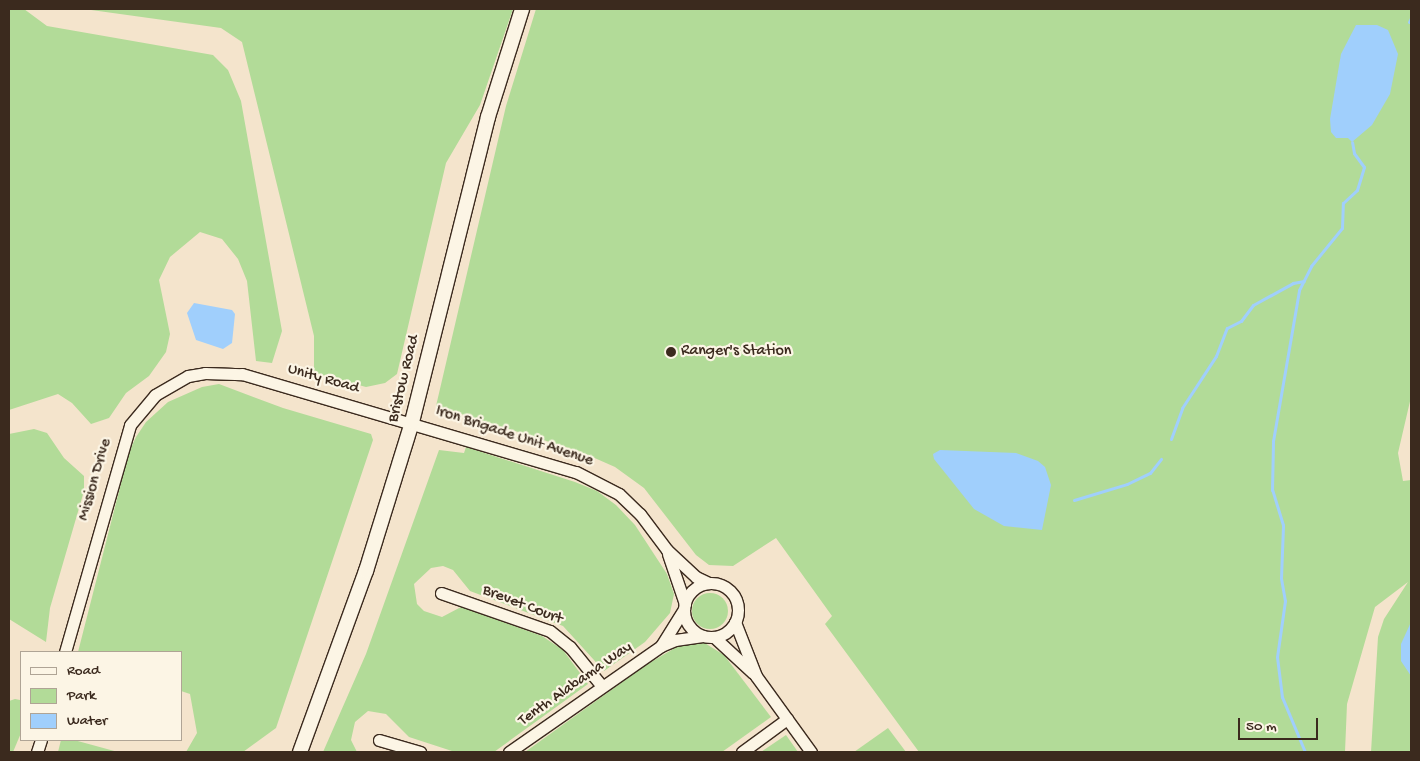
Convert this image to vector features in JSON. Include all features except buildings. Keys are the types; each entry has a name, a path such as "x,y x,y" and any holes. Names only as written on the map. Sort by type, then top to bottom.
{"main road":[{"name":"Bristow Road","path":"300,752 366,571 412,422 488,117 522,9"}],"street":[{"name":"Unity Road","path":"223,372 242,374 412,422"},
{"name":"Mission Drive","path":"65,651 130,425 155,395 172,384 188,376 223,372"},
{"name":"Iron Brigade Unit Avenue","path":"412,422 597,481 619,494 640,514 666,550 687,570 709,583"},
{"name":"Iron Brigade Unit Avenue","path":"666,550 684,606"},
{"path":"709,637 730,630 735,622 738,610 734,596 720,585 709,583 694,589 684,606 690,628 709,637 756,676 811,752"},
{"name":"Brevet Court","path":"441,594 550,631 570,647 601,685"},
{"name":"Tenth Alabama Way","path":"661,646 684,606"},
{"path":"735,622 756,676"},
{"name":"Tenth Alabama Way","path":"509,752 601,685 661,646 675,640 709,637"},
{"path":"742,752 787,719"},
{"path":"379,740 420,752"}],"green space":[{"path":"9,9 24,9 47,26 213,55 228,70 241,101 282,331 272,363 256,361 247,281 238,259 222,239 200,232 170,257 159,280 170,334 166,352 149,376 126,393 109,418 91,424 72,403 58,394 9,410"},
{"path":"84,9 513,9 480,105 446,163 397,374 385,383 366,387 314,373 314,336 242,42 221,28"},
{"path":"536,9 1411,9 1411,397 1398,453 1403,481 1411,480 1411,752 1371,752 1378,637 1384,619 1408,582 1375,607 1347,704 1345,752 919,752 825,624 832,616 776,538 733,566 709,565 696,555 644,488 615,467 581,452 436,406 506,106"},
{"path":"219,384 283,408 371,434 373,440 276,728 243,752 186,752 197,733 190,694 182,691 182,651 78,651 129,452 136,437 146,422 168,402 202,387"},
{"path":"34,429 47,433 64,458 84,476 84,491 50,608 46,642 9,619 9,434"},
{"path":"466,447 575,482 597,491 616,505 635,525 667,574 674,594 670,613 645,642 604,671 563,626 470,591 453,570 443,566 431,568 414,584 417,604 424,611 442,617 461,607 542,636 563,650 588,684 494,752 455,752 409,737 386,714 368,711 355,722 351,740 357,752 323,752 366,654 439,450 464,453"},
{"path":"710,593 717,594 723,598 727,604 727,618 723,624 717,628 710,629 703,628 697,624 693,618 692,611 693,604 697,598 703,594"},
{"path":"703,642 724,655 771,717 722,752 525,752 646,665 680,645"},
{"path":"20,700 20,735 13,752 9,752 9,701"},
{"path":"888,728 906,752 854,752"},
{"path":"786,735 798,752 761,752"},
{"path":"61,741 78,741 118,752 58,752"}],"water":[{"path":"1356,25 1377,25 1388,30 1398,54 1390,94 1372,125 1352,142 1348,138 1336,138 1331,132 1330,119 1341,54"},
{"path":"194,303 232,310 235,314 232,343 223,349 196,340 187,313"},
{"path":"940,450 1016,453 1038,461 1045,467 1051,485 1042,530 1004,526 974,509 934,459 933,454"},
{"path":"1411,622 1411,676 1401,661 1401,644"}],"waterway":[{"path":"1409,22 1411,18"},
{"path":"1305,752 1282,697 1277,657 1285,601 1281,578 1283,525 1272,490 1273,441 1299,290 1311,266 1342,228 1343,203 1357,190 1364,167 1354,153 1352,142"},
{"path":"1171,439 1182,408 1216,356 1227,328 1241,321 1253,305 1293,283 1304,281"},
{"path":"1074,500 1127,484 1150,473 1161,459"}],"place":[{"name":"Ranger's Station","path":"671,352"}]}
